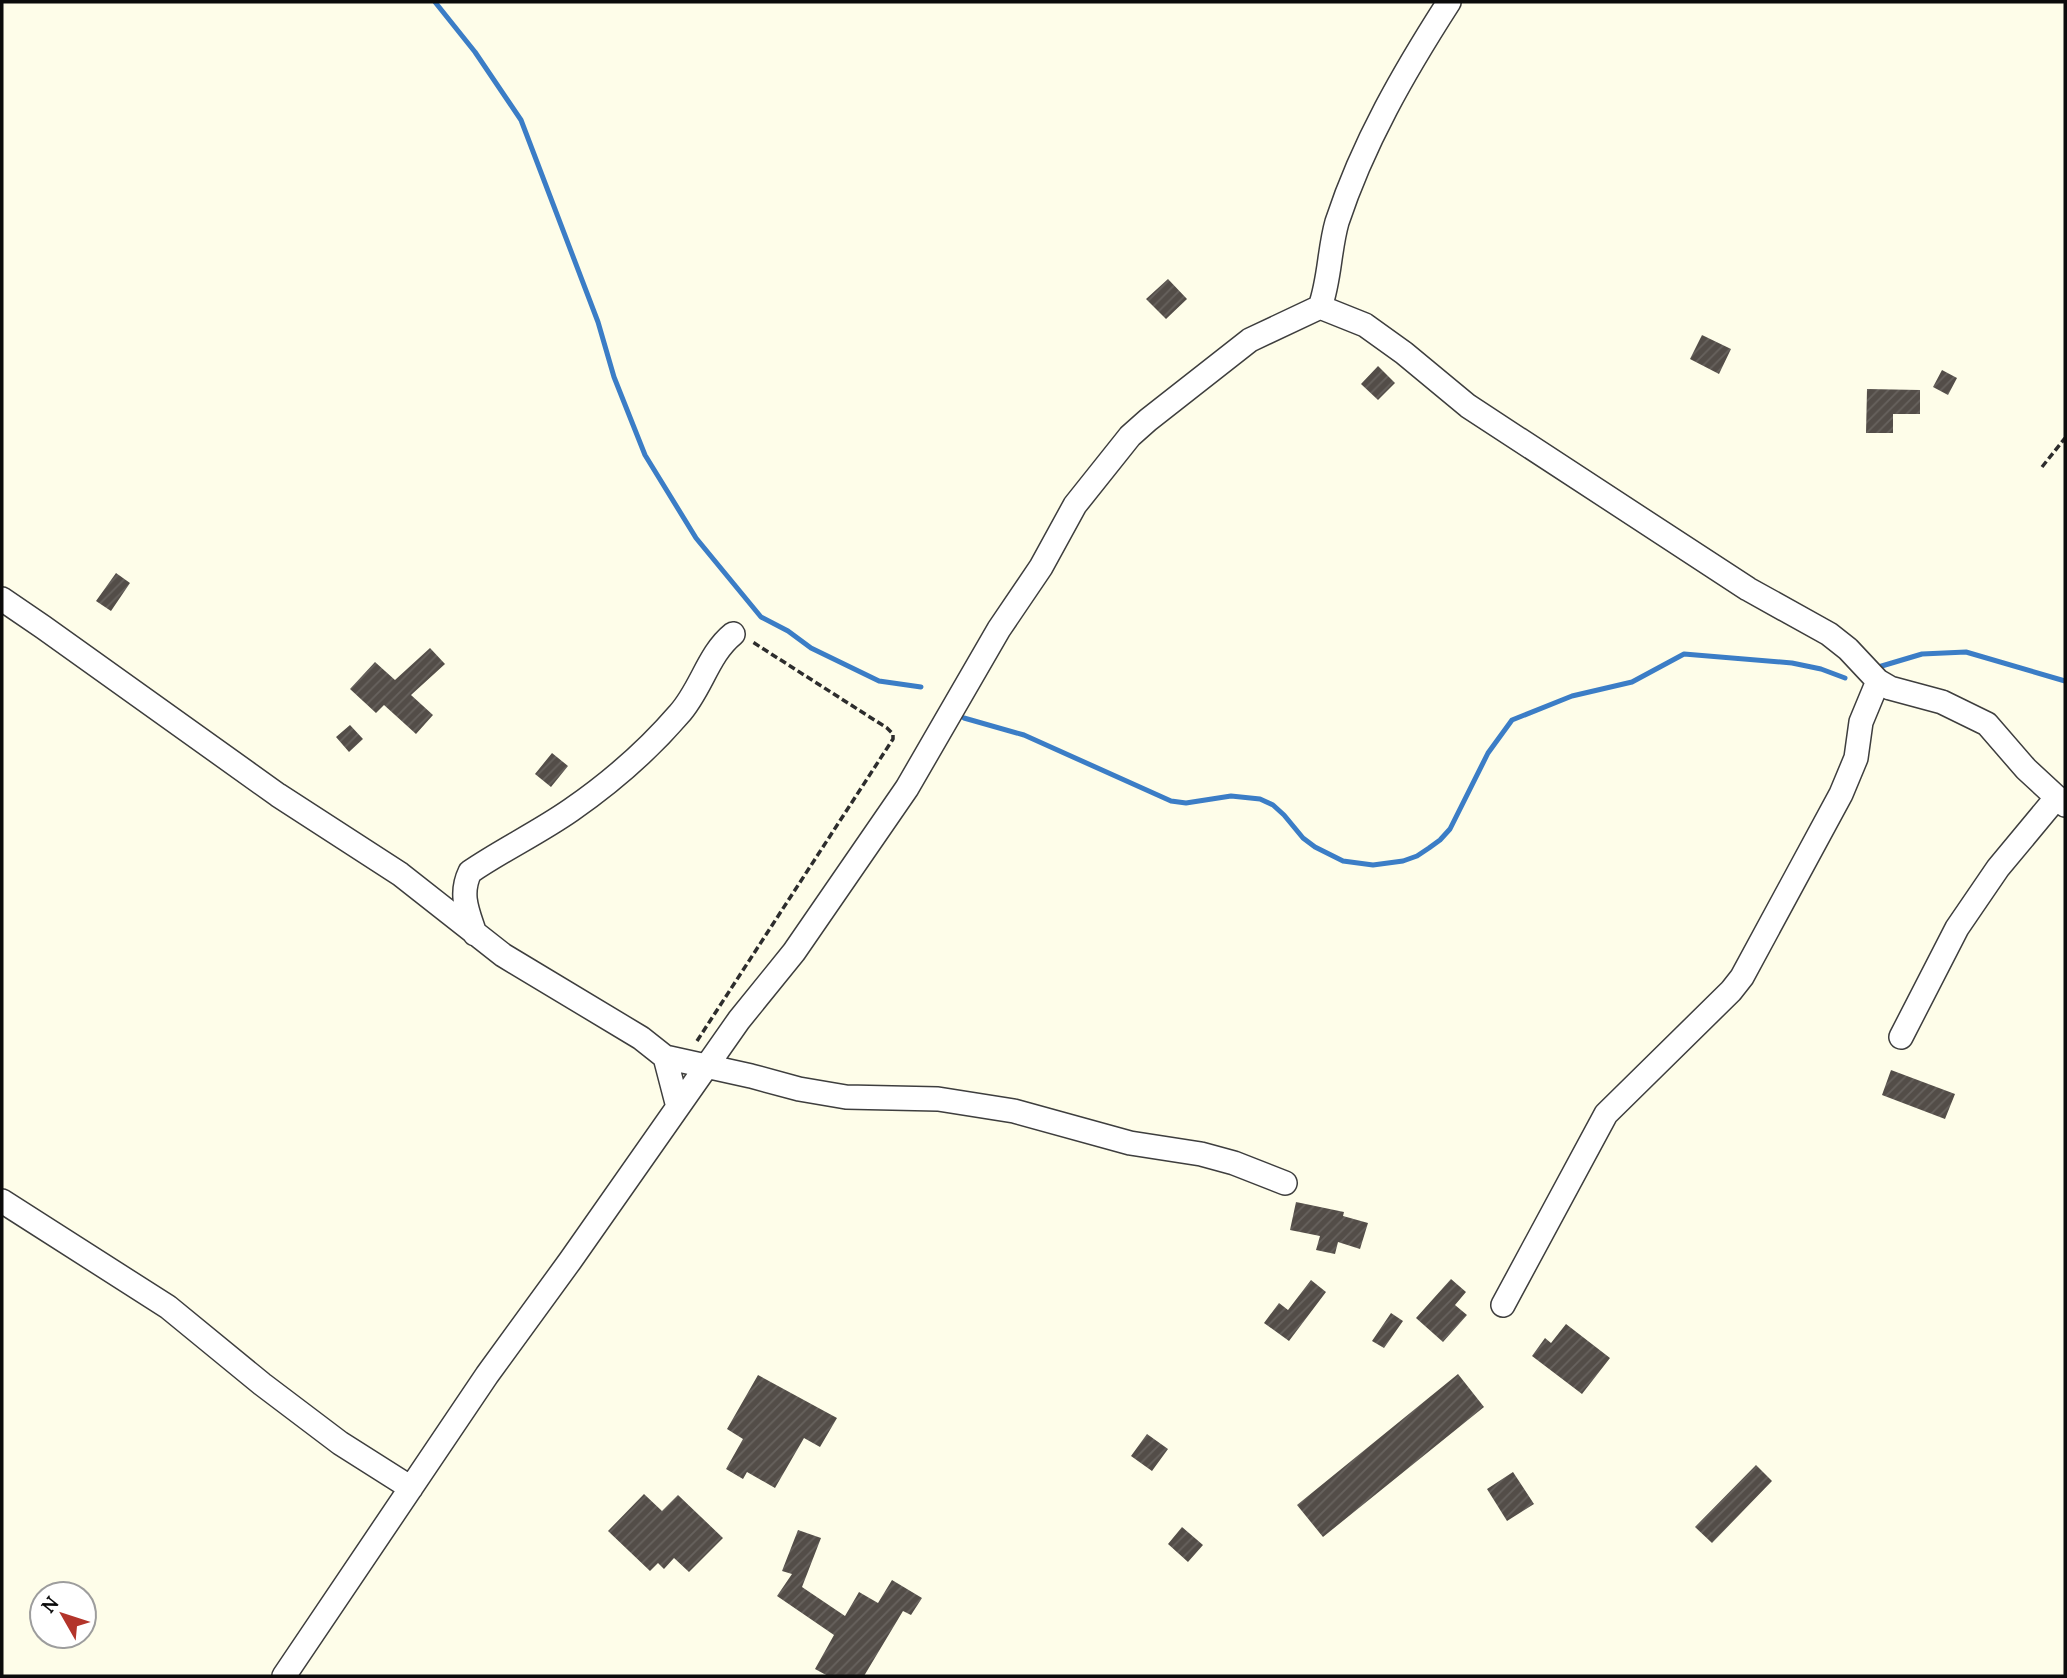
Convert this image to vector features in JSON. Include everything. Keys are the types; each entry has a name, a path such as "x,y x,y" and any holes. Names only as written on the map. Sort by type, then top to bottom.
{"street":[{"path":"284,1676 487,1375 678,1107 686,1062 739,1020 794,952 907,788 993,639 1041,567 1075,505 1103,468 1130,436 1148,420 1250,341 1320,307 1326,290 1333,236 1345,198 1378,121 1409,64 1449,2"},
{"path":"1320,307 1365,325 1478,413 1748,589 1829,634 1848,649 1878,681 1890,688 1942,702 1987,724 2026,769 2061,801 1998,868 1957,928 1901,1037"},
{"path":"2,599 278,795 400,874 503,956 686,1062 799,1089 846,1097 938,1099 1014,1111 1130,1143 1201,1154 1234,1163 1285,1183"},
{"path":"475,934 463,898 463,885 470,872 570,811 621,771 680,713 708,666 733,634"},
{"path":"1503,1305 1606,1114 1742,977 1840,794 1856,758 1861,722 1878,681"},
{"path":"678,1107 686,1062"},
{"path":"2,1201 168,1307 318,1426 411,1488"}],"path":[{"path":"2042,467 2065,439"},
{"path":"686,1062 709,1019 893,739 887,728 823,685 740,634 733,634"}],"building":[{"path":"1168,279 1187,299 1166,319 1146,299"},
{"path":"1702,335 1731,349 1719,374 1690,359"},
{"path":"1378,366 1395,383 1378,400 1361,384"},
{"path":"1942,370 1957,378 1948,395 1933,387"},
{"path":"1867,389 1920,390 1920,414 1893,414 1893,433 1866,433"},
{"path":"116,573 130,583 111,611 96,601"},
{"path":"430,648 445,664 411,695 433,715 416,734 384,705 376,713 350,689 375,662 395,680"},
{"path":"350,725 363,739 349,752 336,737"},
{"path":"552,753 568,766 551,787 535,774"},
{"path":"1891,1070 1955,1094 1945,1119 1882,1095"},
{"path":"1296,1202 1344,1212 1343,1216 1368,1223 1360,1249 1338,1242 1335,1254 1316,1250 1320,1236 1290,1230"},
{"path":"1451,1279 1466,1292 1455,1305 1467,1315 1443,1342 1416,1318"},
{"path":"1311,1280 1326,1292 1289,1341 1264,1323 1279,1303 1288,1310"},
{"path":"1391,1313 1403,1321 1384,1348 1372,1341"},
{"path":"1566,1324 1610,1358 1582,1394 1532,1356 1545,1338 1551,1343"},
{"path":"1458,1374 1484,1407 1323,1537 1297,1505"},
{"path":"758,1375 837,1418 820,1447 804,1438 775,1488 747,1472 743,1479 726,1469 743,1439 727,1429"},
{"path":"1147,1434 1168,1449 1152,1471 1131,1456"},
{"path":"1756,1465 1772,1481 1712,1543 1695,1527"},
{"path":"1513,1472 1534,1504 1507,1521 1487,1489"},
{"path":"644,1494 662,1511 678,1495 723,1538 689,1572 674,1558 664,1569 658,1563 650,1571 608,1531"},
{"path":"1182,1527 1203,1545 1188,1562 1168,1544"},
{"path":"798,1530 821,1538 802,1587 845,1616 859,1592 878,1603 892,1580 922,1598 911,1615 903,1611 864,1676 828,1676 815,1669 834,1635 777,1596 792,1574 782,1571"}],"waterway":[{"path":"435,2 475,52 521,120 645,455 696,538 761,617 788,631 811,648 879,681 921,687"},
{"path":"1875,668 1922,654 1966,652 2065,681"},
{"path":"964,718 1024,735 1171,801 1186,803 1231,796 1260,799 1273,805 1303,838 1315,847 1343,861 1373,865 1417,856 1440,840 1450,829 1488,753 1512,720 1572,696 1632,682 1684,654 1792,663 1821,669 1845,678"}]}
